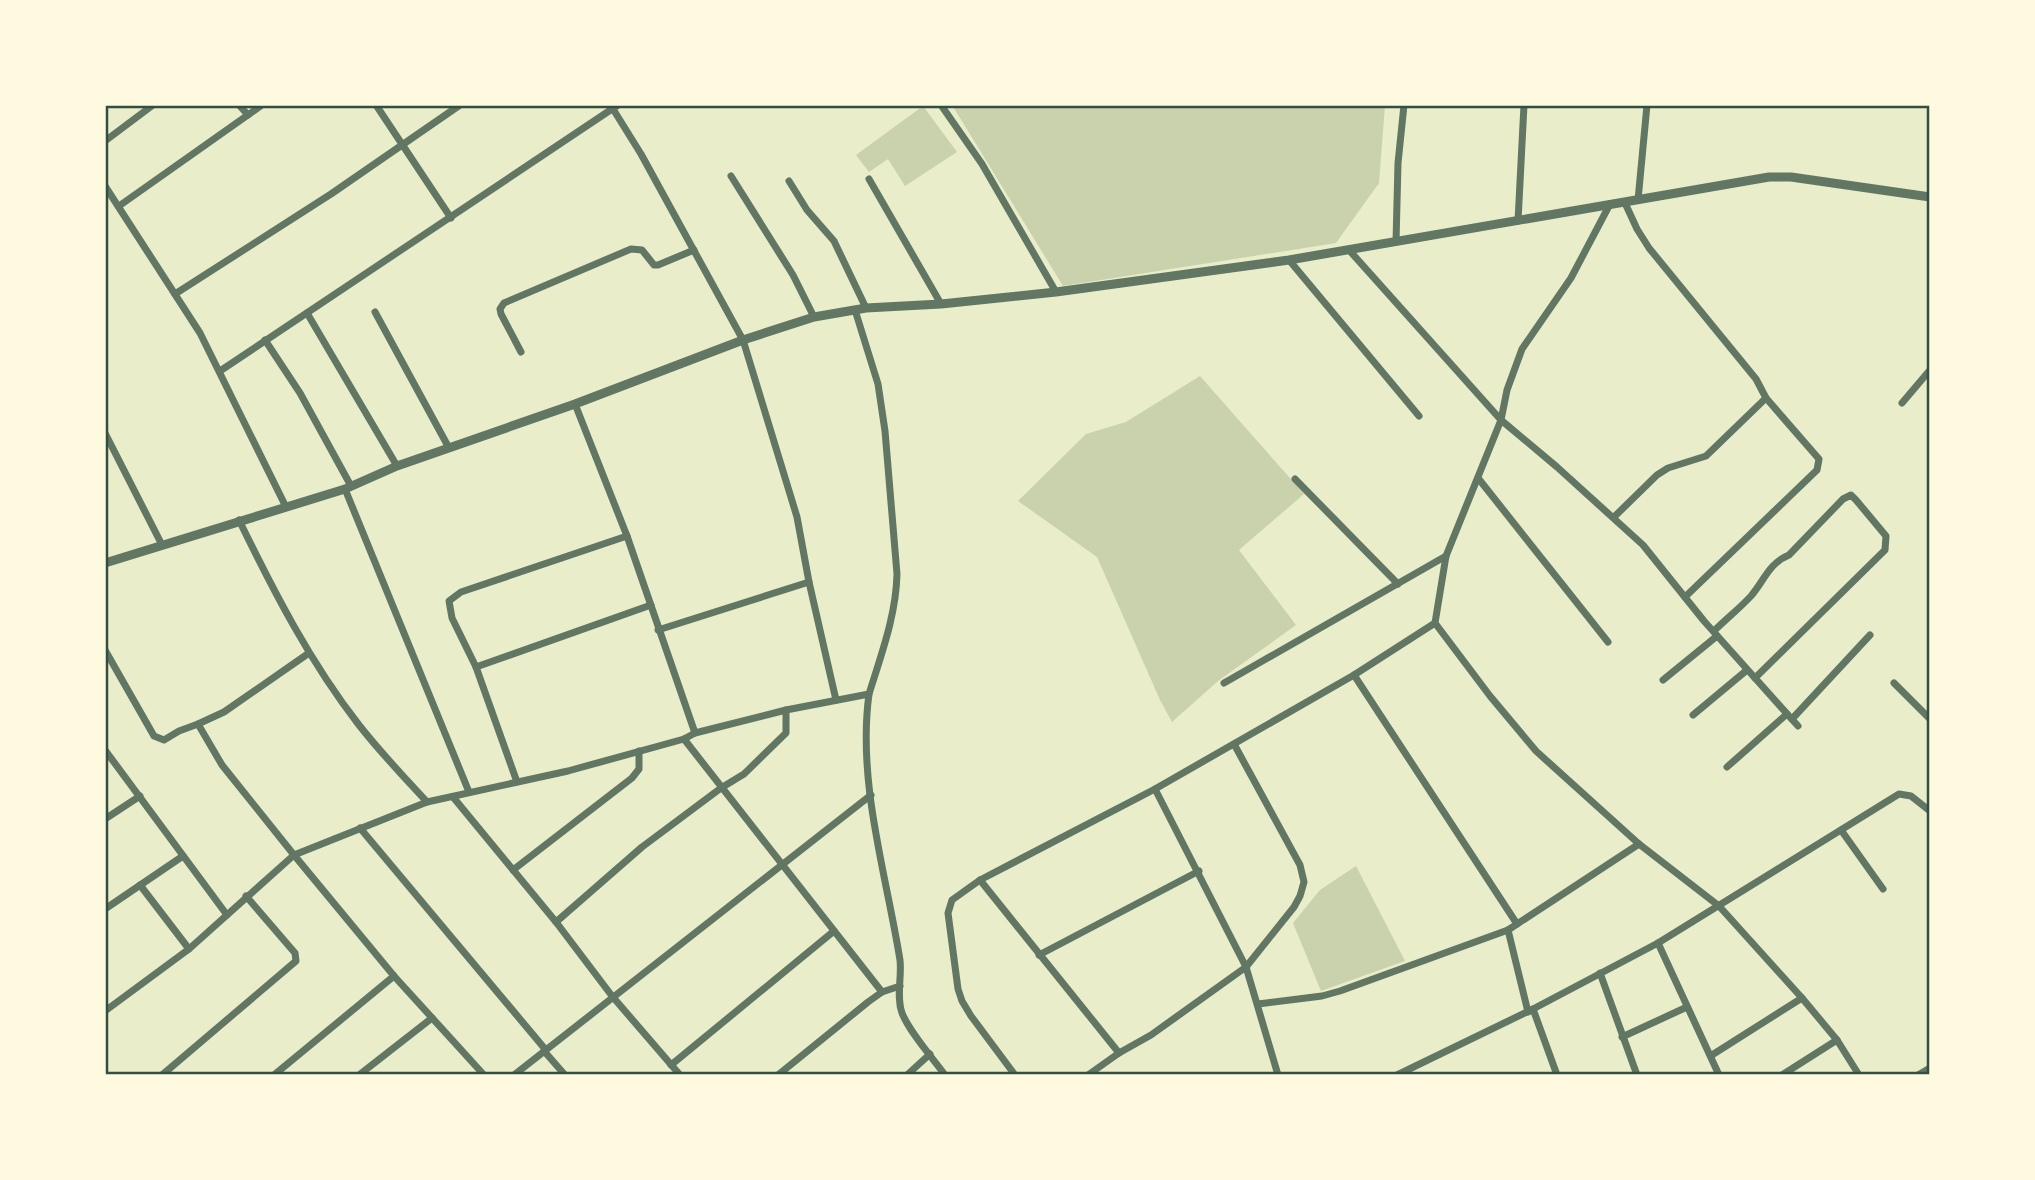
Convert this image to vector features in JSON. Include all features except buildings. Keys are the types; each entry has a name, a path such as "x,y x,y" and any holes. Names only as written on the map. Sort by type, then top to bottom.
{"street":[{"path":"105,141 153,105"},
{"path":"239,105 248,115"},
{"path":"119,206 262,105"},
{"path":"376,105 452,218"},
{"path":"174,294 331,194 460,105"},
{"path":"941,105 982,164 1056,292"},
{"path":"1396,242 1398,163 1404,105"},
{"path":"1518,221 1524,105"},
{"path":"1637,200 1647,105"},
{"path":"220,371 616,107 743,340 797,517 836,700"},
{"path":"731,176 793,275 814,317"},
{"path":"105,563 348,488 397,467 575,404 743,340 814,317 866,308 941,304 1056,292 1289,260 1769,177 1791,177 1930,197"},
{"path":"869,178 941,304"},
{"path":"789,181 807,210 834,241 866,308"},
{"path":"105,186 200,333 286,507"},
{"path":"1625,203 1649,248 1756,379 1766,398 1816,454 1819,466 1685,597"},
{"path":"1609,204 1570,278 1522,349 1507,390 1502,420 1446,556 1435,623 1536,751 1639,844 1719,906 1837,1040 1859,1075"},
{"path":"522,352 501,314 500,309 504,303 634,248 645,253 656,265 694,250"},
{"path":"1349,250 1502,420 1643,545 1715,633 1792,719"},
{"path":"1289,260 1419,416"},
{"path":"855,310 878,384 885,431 897,574 890,625 869,694 866,719 871,795 900,962 901,1011 945,1075"},
{"path":"375,312 449,448"},
{"path":"307,313 397,467"},
{"path":"265,340 300,393 348,488 469,792"},
{"path":"1902,403 1930,370"},
{"path":"1614,517 1657,475 1668,468 1706,457 1766,398"},
{"path":"575,404 626,536 695,733"},
{"path":"105,433 162,545"},
{"path":"1478,478 1608,642"},
{"path":"1295,480 1398,584"},
{"path":"1663,680 1752,595 1761,579 1780,558 1789,555 1846,496 1851,495 1884,533 1888,541 1885,550 1755,678"},
{"path":"239,520 274,592 309,653 359,726 427,802"},
{"path":"517,782 476,667 450,611 449,601 461,592 626,536"},
{"path":"1224,683 1446,556"},
{"path":"659,630 809,582"},
{"path":"476,667 651,605"},
{"path":"1015,1075 971,1016 958,989 948,908 957,896 980,880 1155,789 1234,744 1354,675 1435,623"},
{"path":"1727,767 1792,719 1870,635"},
{"path":"105,650 154,736 164,740 224,712 309,653"},
{"path":"1693,715 1747,670"},
{"path":"1354,675 1517,925"},
{"path":"1894,683 1930,719"},
{"path":"105,1011 189,949 294,855 427,802 639,751 684,739 695,733 786,710 869,694"},
{"path":"556,922 642,847 744,774 784,737 787,729 786,710"},
{"path":"198,724 222,765 294,855 394,976 484,1075"},
{"path":"684,739 882,992"},
{"path":"1087,1075 1151,1035 1246,967 1294,907 1304,883 1300,865 1234,744"},
{"path":"105,750 227,915"},
{"path":"513,870 632,778 639,769 639,751"},
{"path":"1155,789 1246,967 1278,1075"},
{"path":"1397,1075 1658,943 1899,794 1911,796 1930,811"},
{"path":"514,1075 871,795"},
{"path":"105,819 140,796"},
{"path":"453,797 556,922 612,996 680,1075"},
{"path":"360,828 565,1075"},
{"path":"1841,830 1884,889"},
{"path":"1258,1004 1322,996 1340,991 1508,930 1639,844"},
{"path":"105,909 183,856"},
{"path":"1039,956 1199,872"},
{"path":"980,880 1119,1053"},
{"path":"140,885 189,949"},
{"path":"162,1075 296,961 295,954 247,896"},
{"path":"1508,930 1530,1010 1557,1075"},
{"path":"671,1065 834,931"},
{"path":"1658,943 1719,1075"},
{"path":"1601,973 1637,1075"},
{"path":"274,1075 394,976"},
{"path":"778,1075 882,992 900,986"},
{"path":"1712,1055 1802,998"},
{"path":"1622,1037 1687,1007"},
{"path":"359,1075 432,1018"},
{"path":"1782,1075 1837,1040"},
{"path":"907,1075 930,1054"},
{"path":"1918,1075 1930,1068"}],"green space":[{"path":"952,105 1385,105 1379,183 1336,243 1063,286"},
{"path":"923,106 957,152 905,186 888,159 869,172 856,155"},
{"path":"1200,376 1304,494 1239,550 1296,625 1218,681 1172,722 1097,557 1018,501 1086,434 1126,422"},
{"path":"1356,866 1405,961 1321,991 1293,923 1320,890"}]}
